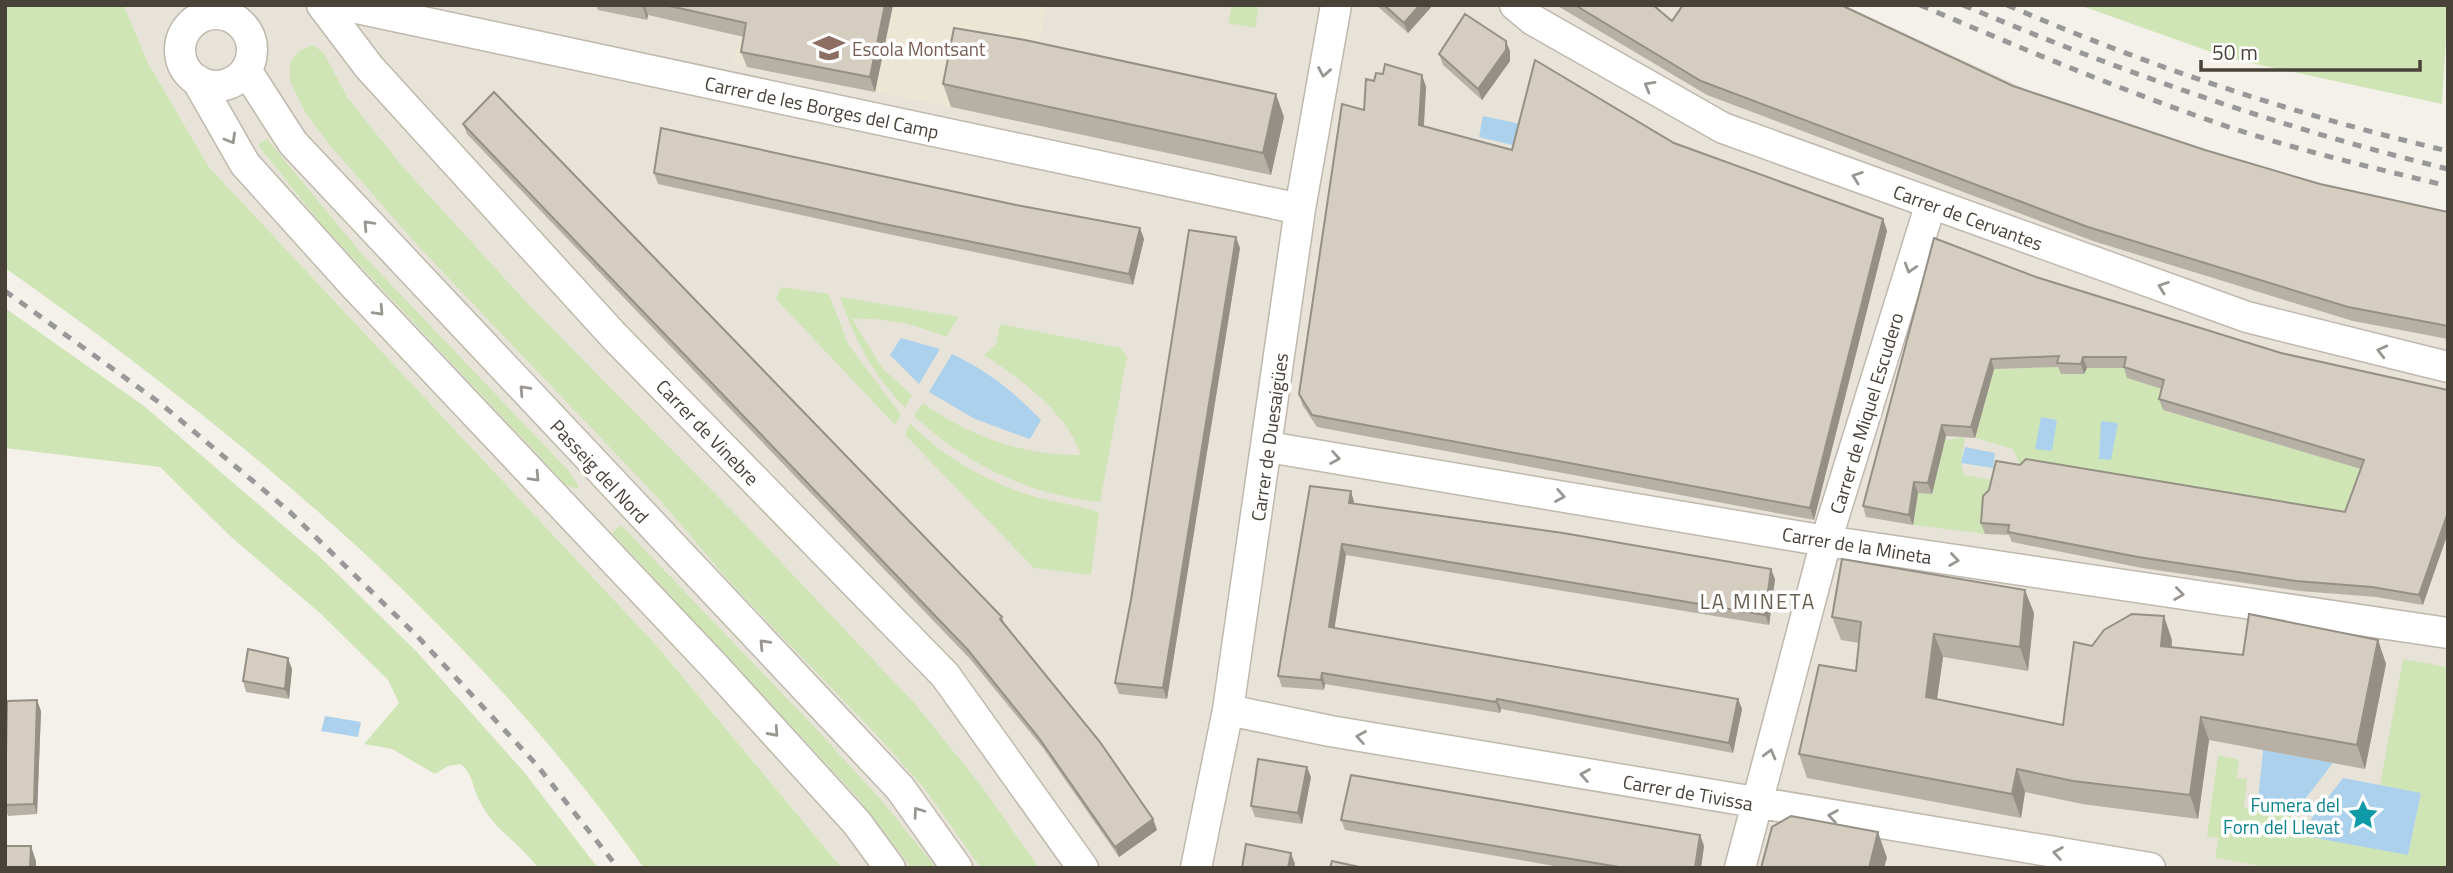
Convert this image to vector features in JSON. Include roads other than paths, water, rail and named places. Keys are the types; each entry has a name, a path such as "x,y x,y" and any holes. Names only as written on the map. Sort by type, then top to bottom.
{"street":[{"name":"Carrer de Vinebre","path":"322,5 369,67 614,336 945,675 1083,868"},
{"name":"Carrer de les Borges del Camp","path":"343,5 411,12 1300,209"},
{"name":"Carrer de Duesaigües","path":"1196,868 1228,710 1268,447 1300,209 1336,5"},
{"name":"Carrer de Cervantes","path":"1515,5 1533,20 1723,128 2247,317 2448,367"},
{"path":"197,80 222,86 239,78 246,71 252,50 245,29 224,10 203,16 191,24 184,34 182,60 197,80 245,164 355,286 716,668 857,823 890,868"},
{"name":"Passeig del Nord","path":"246,71 293,143 900,788 957,868"},
{"name":"Carrer de Miquel Escudero","path":"1740,868 1826,541 1931,203"},
{"name":"Carrer de la Mineta","path":"1268,447 1826,541 2448,633"},
{"name":"Carrer de Tivissa","path":"1228,710 1329,731 2150,868"}],"water":[{"path":"1483,116 1521,124 1516,146 1479,137"},
{"path":"901,338 940,349 919,384 890,355"},
{"path":"952,354 1000,383 1041,420 1030,439 975,419 929,392"},
{"path":"2041,417 2057,420 2052,451 2035,449"},
{"path":"2101,421 2118,423 2111,460 2099,459"},
{"path":"1965,447 1995,453 1993,468 1961,463"},
{"path":"325,716 361,722 358,737 321,731"},
{"path":"2263,750 2333,763 2299,807 2258,801"},
{"path":"2343,778 2421,793 2408,855 2299,835"}],"railway":[{"path":"1920,5 2067,67 2217,123 2360,165 2448,186"},
{"path":"1963,5 2022,30 2202,97 2324,136 2448,169"},
{"path":"2007,5 2115,49 2224,88 2335,122 2448,151"},
{"path":"5,291 160,403 291,513 418,637 536,764 618,868"}],"place":[{"name":"Escola Montsant","path":"829,48"},
{"name":"Fumera del Forn del Llevat","path":"2363,815"}],"district":[{"name":"LA MINETA","path":"1758,601"}]}
